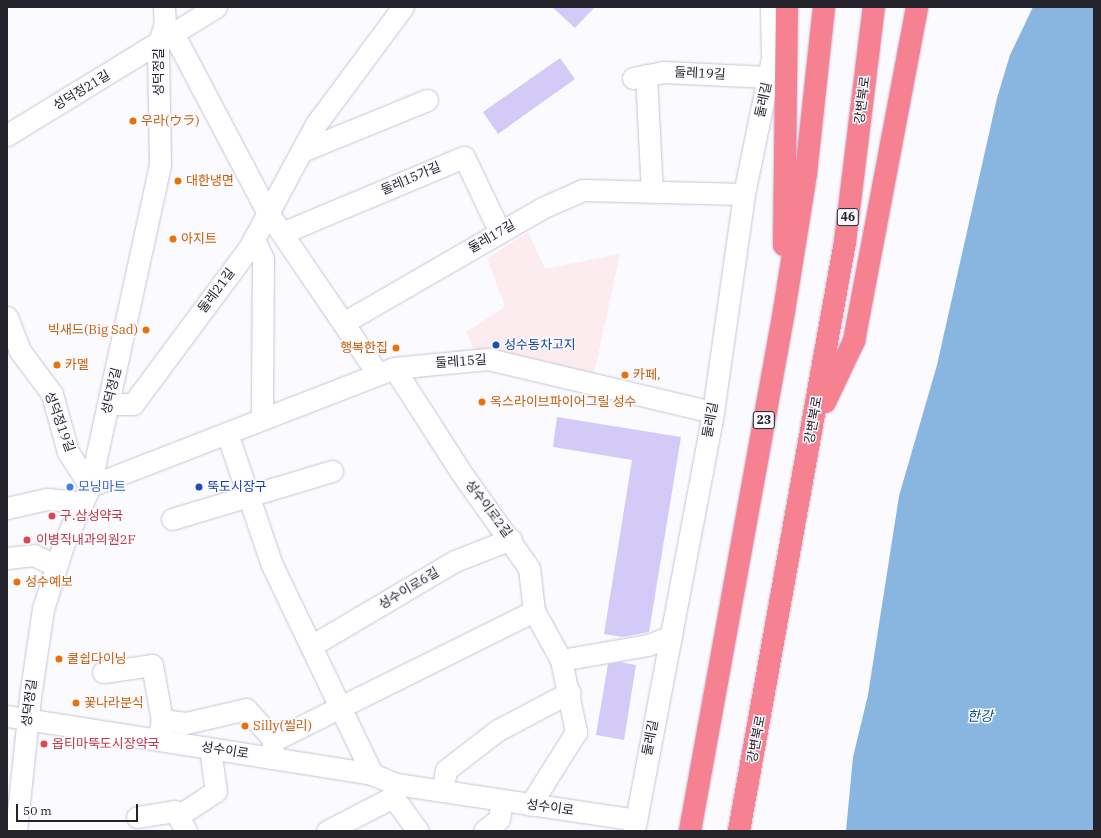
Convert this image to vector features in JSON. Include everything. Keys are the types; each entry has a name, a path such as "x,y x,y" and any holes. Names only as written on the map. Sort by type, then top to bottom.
{"highway":[{"path":"784,311 783,136 788,68 787,7"},
{"name":"23","path":"690,831 784,311 806,172 824,7"},
{"name":"강변북로","path":"739,831 814,426 848,220 874,7"},
{"path":"814,426 854,341 917,7"}],"street":[{"name":"성덕정길","path":"16,831 15,770 27,720 43,609 57,566 86,494 109,404 160,164 166,41 164,7"},
{"path":"216,7 166,41 268,213 343,323 386,371"},
{"name":"둘레21길","path":"109,404 133,404 254,239 316,124 403,7"},
{"name":"둘레길","path":"635,825 713,412 744,194 768,77 774,37 770,7"},
{"name":"성덕정21길","path":"7,135 166,41"},
{"name":"둘레19길","path":"652,192 639,76 664,72 768,77"},
{"path":"302,151 427,100"},
{"name":"둘레15가길","path":"282,233 464,157 500,232"},
{"name":"둘레17길","path":"343,323 542,208 583,190 744,194"},
{"path":"254,239 263,259 262,419"},
{"name":"성덕정19길","path":"7,317 14,354 52,394 68,452 86,494"},
{"name":"둘레15길","path":"86,494 227,432 386,371 488,358 713,412"},
{"name":"성수이로2길","path":"386,371 511,539 529,568 534,611 560,660 570,692 576,732 530,805"},
{"path":"227,432 272,565 372,774"},
{"path":"172,519 332,471"},
{"path":"7,508 47,499 86,494"},
{"name":"성수이로6길","path":"311,646 455,562 511,539"},
{"path":"7,558 34,555 57,566"},
{"path":"162,720 186,723 246,709 273,749 341,707 534,611"},
{"path":"560,660 648,645 671,636"},
{"path":"103,672 152,665 162,720 158,740"},
{"path":"442,791 446,770 498,730 570,692"},
{"name":"성수이로","path":"7,716 210,748 273,749 372,774 395,790 442,791 530,805 635,825"},
{"path":"138,817 175,811 181,826 216,791 210,748"},
{"path":"327,831 395,790 418,831"},
{"path":"484,831 499,819 502,801"}],"shaded area":[{"path":"528,232 545,269 620,254 594,374 473,348 466,332 505,307 487,258"}],"water":[{"name":"한강","path":"1033,7 1094,7 1094,831 846,831 853,757 868,695 899,496 937,365 997,98 1010,55"}],"building":[{"path":"552,7 595,7 575,28"},
{"path":"560,58 575,79 498,134 483,112"},
{"path":"557,417 681,437 649,632 623,637 604,634 632,460 553,447"},
{"path":"620,662 636,665 624,740 596,735 608,664"}],"place":[{"name":"우라(ウラ)","path":"133,121"},
{"name":"대한냉면","path":"178,181"},
{"name":"아지트","path":"173,239"},
{"name":"빅새드(Big Sad)","path":"146,330"},
{"name":"성수동차고지","path":"496,345"},
{"name":"행복한집","path":"396,348"},
{"name":"카멜","path":"57,365"},
{"name":"카페,","path":"625,375"},
{"name":"옥스라이브파이어그릴 성수","path":"482,402"},
{"name":"모닝마트","path":"70,487"},
{"name":"뚝도시장구","path":"199,487"},
{"name":"구.삼성약국","path":"52,516"},
{"name":"이병직내과의원2F","path":"27,540"},
{"name":"성수예보","path":"17,582"},
{"name":"쿨쉽다이닝","path":"59,659"},
{"name":"꽃나라분식","path":"76,703"},
{"name":"Silly(씰리)","path":"245,726"},
{"name":"옵티마뚝도시장약국","path":"44,744"}]}
